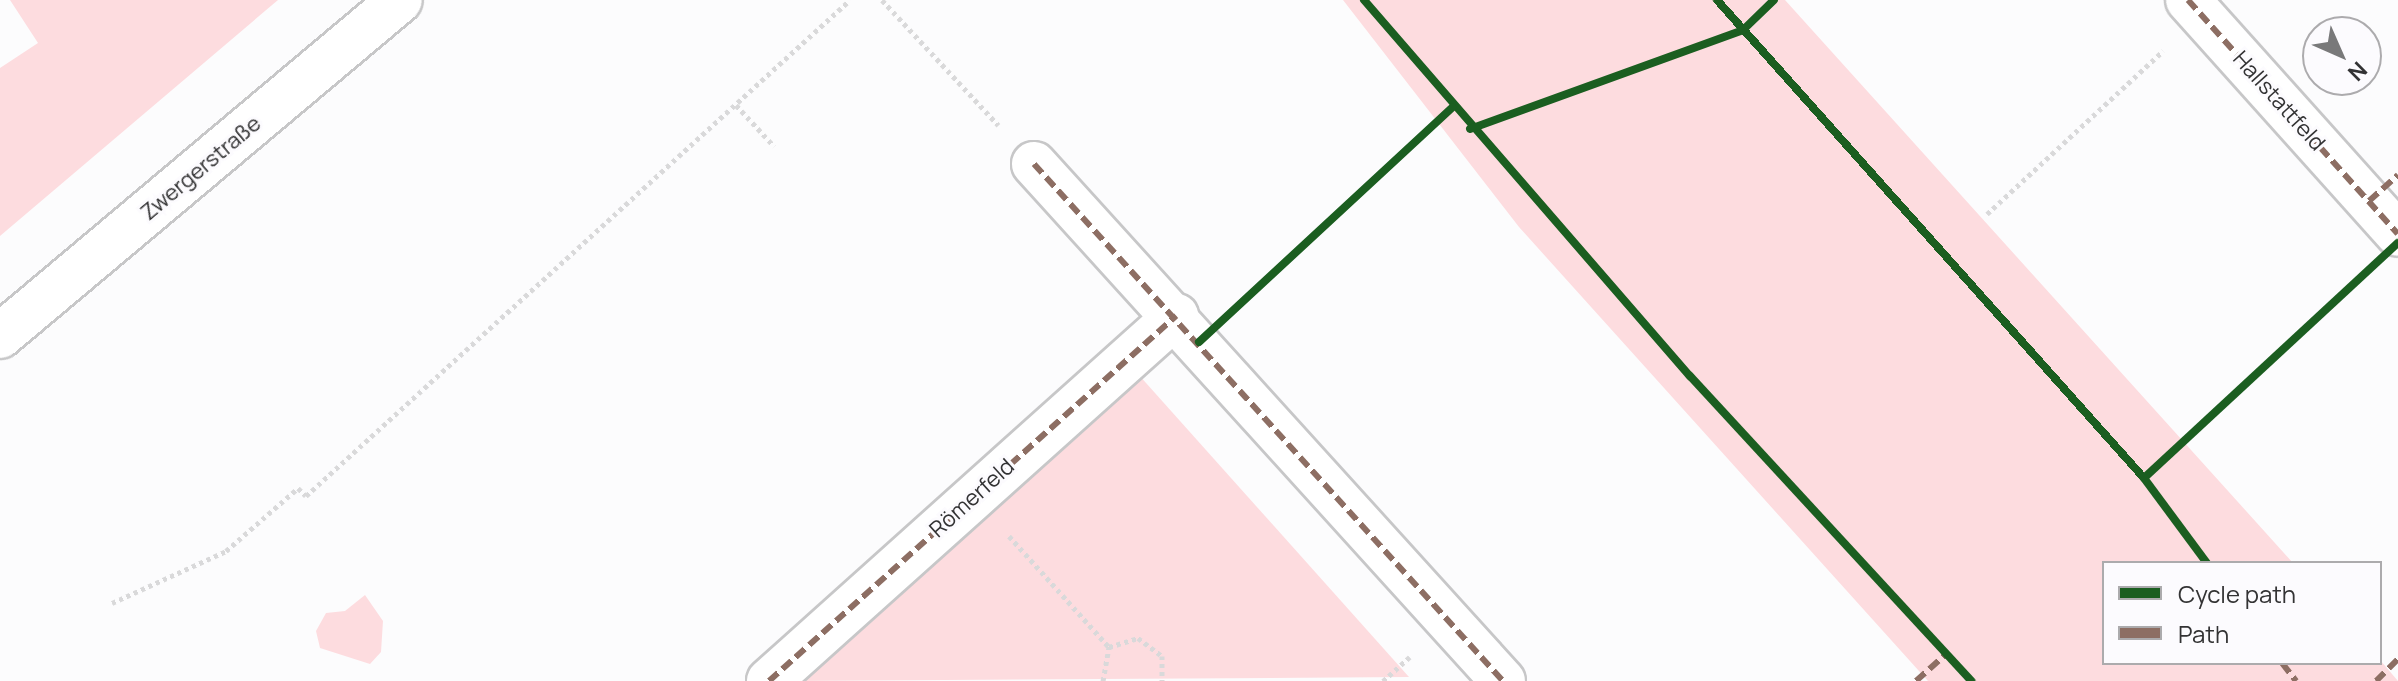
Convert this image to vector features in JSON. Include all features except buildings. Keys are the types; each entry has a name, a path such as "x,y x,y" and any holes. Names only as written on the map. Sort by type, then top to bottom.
{"street":[{"name":"Zwergerstraße","path":"0,336 400,0"},
{"name":"Hallstattfeld","path":"2195,8 2384,188 2398,234"},
{"path":"1034,164 1176,316 1503,681"},
{"name":"Römerfeld","path":"769,681 1176,316"}],"path":[{"path":"112,603 136,597 226,551 298,488 306,496 850,0"},
{"path":"882,0 1034,164"},
{"path":"1987,214 2195,8"},
{"path":"736,105 774,146"},
{"path":"973,497 1109,647"},
{"path":"1109,647 1127,638 1148,641 1162,656 1162,681"},
{"path":"1103,681 1109,647"}],"shaded area":[{"path":"10,0 278,0 0,236 0,68 38,43"},
{"path":"1343,0 1785,0 2291,561 2102,561 2102,665 2382,665 2382,662 2398,681 1928,681 1519,227"},
{"path":"1138,374 1409,677 796,681"},
{"path":"365,595 383,621 381,652 370,664 320,648 316,631 326,613 345,611"}],"marked path":[{"path":"2188,0 2398,234"},
{"path":"1034,164 1503,681"},
{"path":"2369,201 2398,175"},
{"path":"769,681 1176,316"},
{"path":"1916,681 1945,655"},
{"path":"2376,681 2398,659"},
{"path":"2284,665 2296,681"}],"cycle path":[{"path":"1364,0 1690,376 1971,681"},
{"path":"1717,0 2144,478 2206,561"},
{"path":"1470,129 1743,30 1774,0"},
{"path":"1199,342 1452,108"},
{"path":"2144,478 2398,243"}]}
